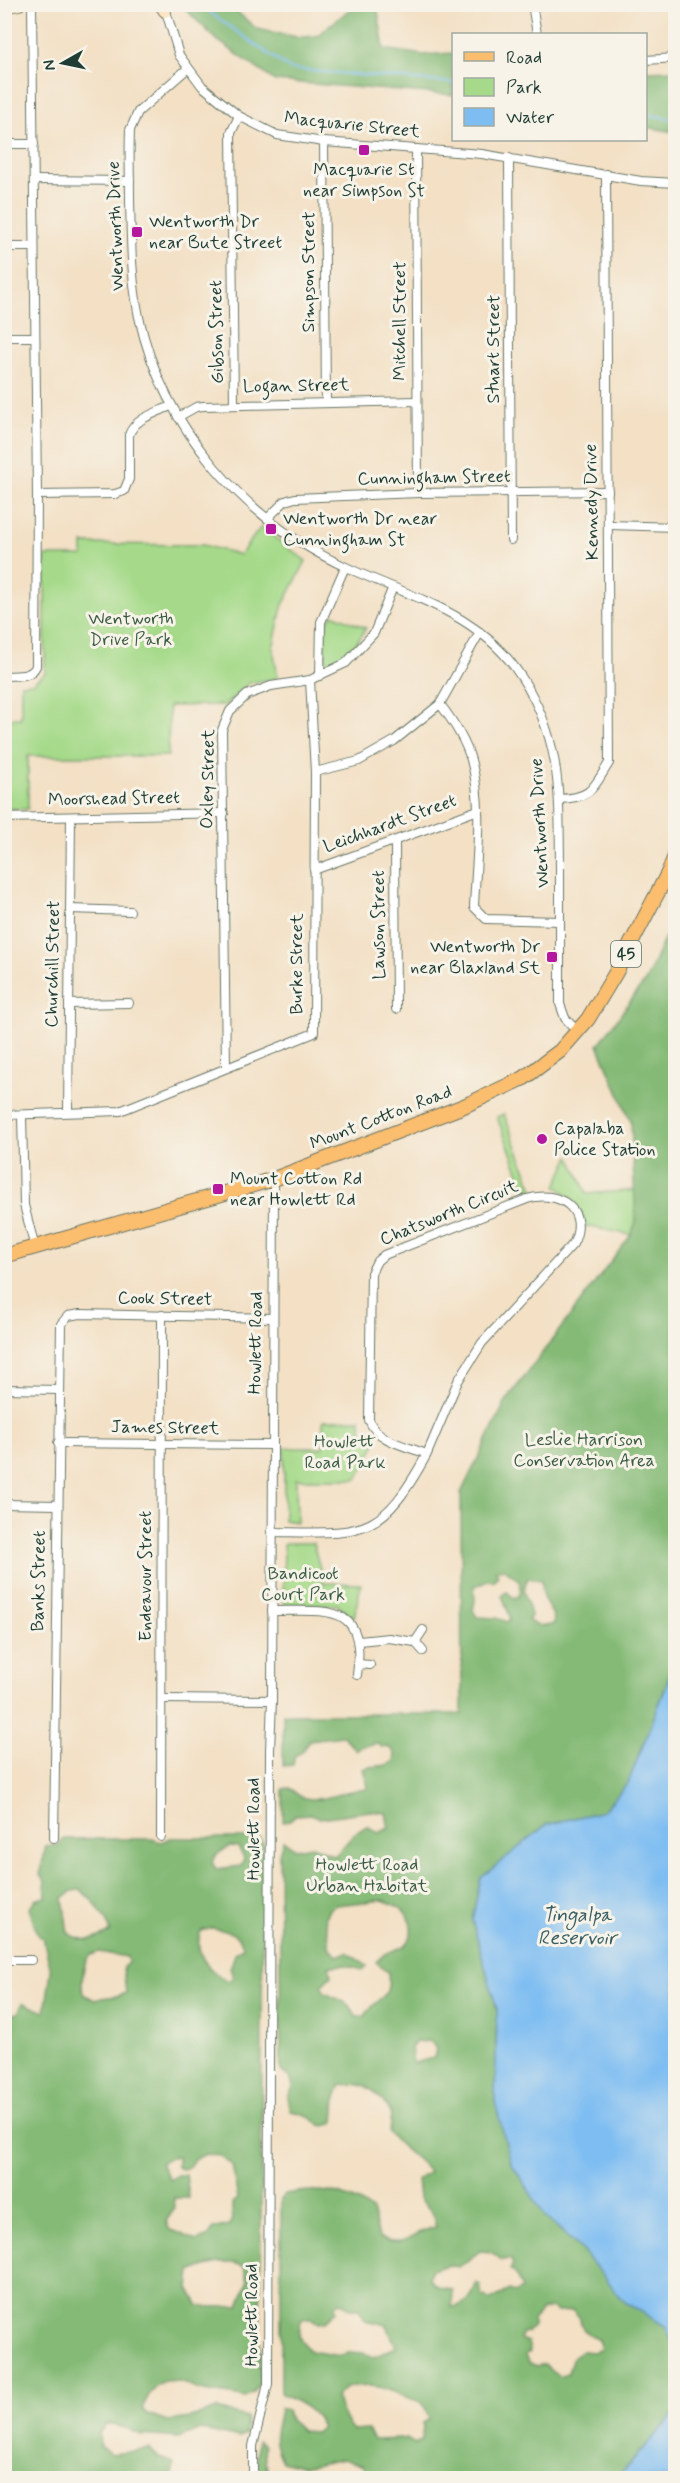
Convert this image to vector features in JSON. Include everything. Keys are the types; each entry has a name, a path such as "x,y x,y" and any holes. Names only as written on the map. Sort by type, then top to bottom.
{"main road":[{"path":"4,7 19,4"},
{"name":"Mount Cotton Road","path":"4,1257 274,1179 493,1093 524,1077 560,1051 578,1032 615,974 672,870 675,854"}],"street":[{"path":"4,676 28,674 35,670 36,666 37,495 32,4"},
{"path":"436,7 446,4"},
{"path":"532,4 537,33"},
{"name":"Macquarie Street","path":"163,6 174,42 188,69 207,91 239,116 277,135 324,142 509,158 659,183 675,183"},
{"path":"647,60 675,58"},
{"name":"Wentworth Drive","path":"188,69 134,118 130,138 131,256 136,302 153,364 171,406 193,440 216,470 268,518 299,541 345,567 443,607 480,632 521,676 542,716 555,756 559,799 560,1005 564,1018 578,1032"},
{"name":"Gibson Street","path":"234,404 231,133 239,116"},
{"name":"Simpson Street","path":"324,142 326,402"},
{"path":"4,144 34,144"},
{"name":"Mitchell Street","path":"416,149 418,493"},
{"name":"Stuart Street","path":"509,158 511,540"},
{"name":"Kennedy Drive","path":"559,799 577,798 587,793 609,763 606,174"},
{"path":"34,180 130,181"},
{"path":"4,247 34,247"},
{"path":"4,337 34,337"},
{"name":"Logan Street","path":"178,417 196,407 234,404 417,401"},
{"path":"37,495 115,494 124,490 129,479 131,429 140,421 171,406"},
{"name":"Cunningham Street","path":"268,518 285,501 295,498 418,493 512,494 608,491"},
{"path":"609,525 675,527"},
{"path":"320,676 321,622 345,567"},
{"name":"Oxley Street","path":"226,1068 222,730 230,711 247,694 271,686 310,680 346,663 378,626 393,587"},
{"path":"315,772 359,761 394,741 440,704 480,632"},
{"name":"Burke Street","path":"4,1115 120,1111 314,1033 315,772 310,680"},
{"path":"440,704 456,724 471,760 478,810 474,907 486,919 560,921"},
{"name":"Leichhardt Street","path":"314,870 478,810"},
{"name":"Moorshead Street","path":"4,818 224,813"},
{"name":"Churchill Street","path":"68,1112 70,817"},
{"name":"Lawson Street","path":"395,842 396,1009"},
{"path":"70,909 130,911"},
{"path":"69,1004 129,1003"},
{"path":"22,1115 24,1205 35,1248"},
{"name":"Howlett Road","path":"254,2478 253,2446 268,2384 274,1179"},
{"name":"Chatsworth Circuit","path":"272,1532 348,1532 380,1520 396,1505 427,1454 458,1382 482,1343 566,1252 578,1235 575,1213 566,1203 557,1198 537,1196 528,1199 384,1256 377,1261 371,1273 369,1419 372,1428 379,1435 427,1454"},
{"name":"Cook Street","path":"61,1324 68,1316 80,1314 273,1318"},
{"name":"Endeavour Street","path":"161,1837 162,1315"},
{"name":"Banks Street","path":"54,1838 61,1324"},
{"path":"4,1389 60,1390"},
{"name":"James Street","path":"58,1443 272,1445"},
{"path":"4,1504 57,1505"},
{"path":"272,1611 330,1612 343,1617 353,1626 359,1641 357,1675"},
{"path":"415,1642 423,1630"},
{"path":"359,1641 389,1638 415,1642 423,1651"},
{"path":"358,1664 370,1665"},
{"path":"162,1699 272,1700"},
{"path":"4,1960 31,1960"}],"green space":[{"path":"181,5 229,5 257,29 297,37 317,36 355,5 377,5 384,49 423,55 452,53 452,95 275,81 217,40"},
{"path":"675,70 675,132 647,127 647,71"},
{"name":"Wentworth Drive Park","path":"261,527 306,561 282,607 273,648 278,678 249,683 225,705 169,706 168,756 28,756 28,809 5,809 5,718 21,718 21,684 32,683 45,673 45,556 83,556 83,544 203,545 240,555"},
{"path":"332,614 366,628 349,650 339,659 326,665 324,630"},
{"path":"675,915 675,1651 666,1686 628,1783 603,1811 546,1825 481,1878 472,1920 497,2009 495,2102 545,2216 581,2249 625,2302 665,2326 675,2348 675,2413 617,2478 362,2478 364,2466 343,2459 303,2467 282,2461 275,2439 280,2408 287,2410 290,2420 301,2431 315,2432 322,2428 311,2411 281,2394 281,2199 284,2194 308,2191 330,2192 351,2198 372,2210 379,2238 389,2241 404,2240 436,2227 432,2212 419,2198 417,2180 429,2172 389,2133 391,2113 371,2089 358,2085 341,2085 336,2097 334,2123 328,2125 321,2125 305,2115 291,2111 288,2097 293,2087 291,2079 281,2071 279,1854 283,1840 295,1849 312,1846 335,1856 355,1833 367,1826 378,1833 389,1828 386,1813 370,1811 320,1818 310,1814 295,1815 290,1821 283,1822 283,1789 289,1788 305,1798 313,1799 365,1790 368,1786 363,1769 390,1763 394,1761 395,1754 391,1748 381,1747 378,1743 363,1746 356,1751 343,1736 309,1740 301,1753 295,1755 293,1765 283,1766 283,1714 462,1714 461,1493 506,1401 631,1235 636,1222 631,1122 598,1045 646,980","holes":["504,1568 518,1579 521,1586 519,1596 514,1598 507,1592 502,1595 510,1617 508,1622 496,1618 477,1617 473,1610 474,1587 487,1580 494,1581 498,1576 496,1571","528,1578 541,1580 544,1600 553,1616 554,1624 540,1626 528,1620 531,1616 524,1588","383,1900 402,1909 409,1919 411,1934 407,1943 379,1958 376,1962 388,1972 388,1989 365,2016 356,2017 351,2007 325,1993 321,1986 331,1976 329,1966 344,1965 363,1970 367,1966 347,1952 337,1956 329,1947 325,1919 330,1909 336,1905","431,2041 436,2049 434,2058 413,2063 411,2048 416,2042","480,2251 491,2252 502,2260 510,2259 513,2264 510,2270 515,2273 522,2289 515,2293 510,2290 491,2300 482,2295 480,2286 476,2283 468,2300 452,2307 453,2290 440,2287 429,2278 431,2270 448,2265 459,2267","341,2302 351,2309 359,2309 365,2320 387,2325 396,2347 374,2357 364,2353 348,2352 340,2356 310,2351 299,2337 301,2320 310,2318 317,2323 325,2322 336,2310 335,2304","551,2308 557,2312 573,2311 580,2318 586,2332 598,2340 601,2349 593,2352 582,2351 572,2359 568,2373 561,2377 545,2364 536,2366 529,2363 526,2355 530,2352 528,2342 520,2339 521,2333 527,2332 533,2326 533,2320 543,2310","373,2386 419,2401 424,2406 429,2419 423,2423 422,2440 415,2444 406,2439 374,2440 368,2430 353,2431 336,2397 346,2387"]},
{"path":"504,1114 533,1189 526,1191 497,1117"},
{"path":"570,1156 587,1194 636,1190 636,1222 631,1235 585,1226 575,1203 556,1186"},
{"name":"Howlett Road Park","path":"360,1419 364,1436 376,1443 357,1479 296,1479 297,1522 284,1520 284,1448 323,1448 323,1420"},
{"name":"Bandicoot Court Park","path":"313,1543 324,1583 361,1584 354,1618 338,1605 286,1604 283,1602 284,1544"},
{"path":"170,1838 259,1838 263,1843 260,2383 254,2392 245,2398 203,2391 184,2383 162,2383 149,2395 142,2409 148,2414 167,2421 191,2418 217,2409 247,2417 245,2435 239,2438 200,2429 178,2438 142,2435 114,2424 106,2424 99,2433 100,2447 112,2454 150,2449 159,2458 174,2463 172,2475 149,2478 5,2478 5,2015 18,2013 23,2003 45,2012 51,1971 43,1938 38,1936 29,1908 35,1900 46,1897 45,1881 40,1875 46,1846 59,1845 62,1839 152,1839 161,1842","holes":["230,1846 238,1847 244,1858 241,1866 216,1869 212,1862 215,1856","81,1890 99,1909 111,1932 90,1940 80,1939 68,1933 63,1898 72,1891","213,1928 232,1933 242,1943 243,1948 236,1952 230,1968 233,1977 229,1981 209,1968 201,1954 199,1939 201,1931","99,1952 127,1957 128,1963 123,1967 126,1993 95,2000 83,1994 82,1980 85,1964 93,1954","206,2154 220,2156 232,2165 238,2199 232,2203 232,2219 229,2225 213,2229 209,2236 196,2241 170,2230 166,2221 175,2208 174,2198 189,2198 186,2175 177,2175 170,2180 161,2163 178,2157 176,2165 181,2169 188,2168 195,2159","219,2263 234,2263 245,2267 248,2282 239,2306 199,2306 189,2289 191,2272"]},
{"path":"257,2441 264,2446 265,2462 272,2478 256,2478"}],"water":[{"name":"Tingalpa Reservoir","path":"675,1651 676,2348 665,2326 625,2302 581,2249 545,2216 511,2163 495,2102 497,2009 472,1920 481,1878 546,1825 603,1811 628,1783 666,1687"},
{"path":"675,2413 675,2478 617,2478"}],"waterway":[{"path":"203,4 208,11 290,69 452,83"},
{"path":"647,114 676,120"}],"place":[{"name":"Macquarie St near Simpson St","path":"364,150"},
{"name":"Wentworth Dr near Bute Street","path":"137,232"},
{"name":"Wentworth Dr near Cunningham St","path":"271,529"},
{"name":"Wentworth Dr near Blaxland St","path":"552,957"},
{"name":"Capalaba Police Station","path":"542,1139"},
{"name":"Mount Cotton Rd near Howlett Rd","path":"218,1189"}],"park label":[{"name":"Leslie Harrison Conservation Area","path":"584,1450"},
{"name":"Howlett Road Urban Habitat","path":"367,1875"}]}
